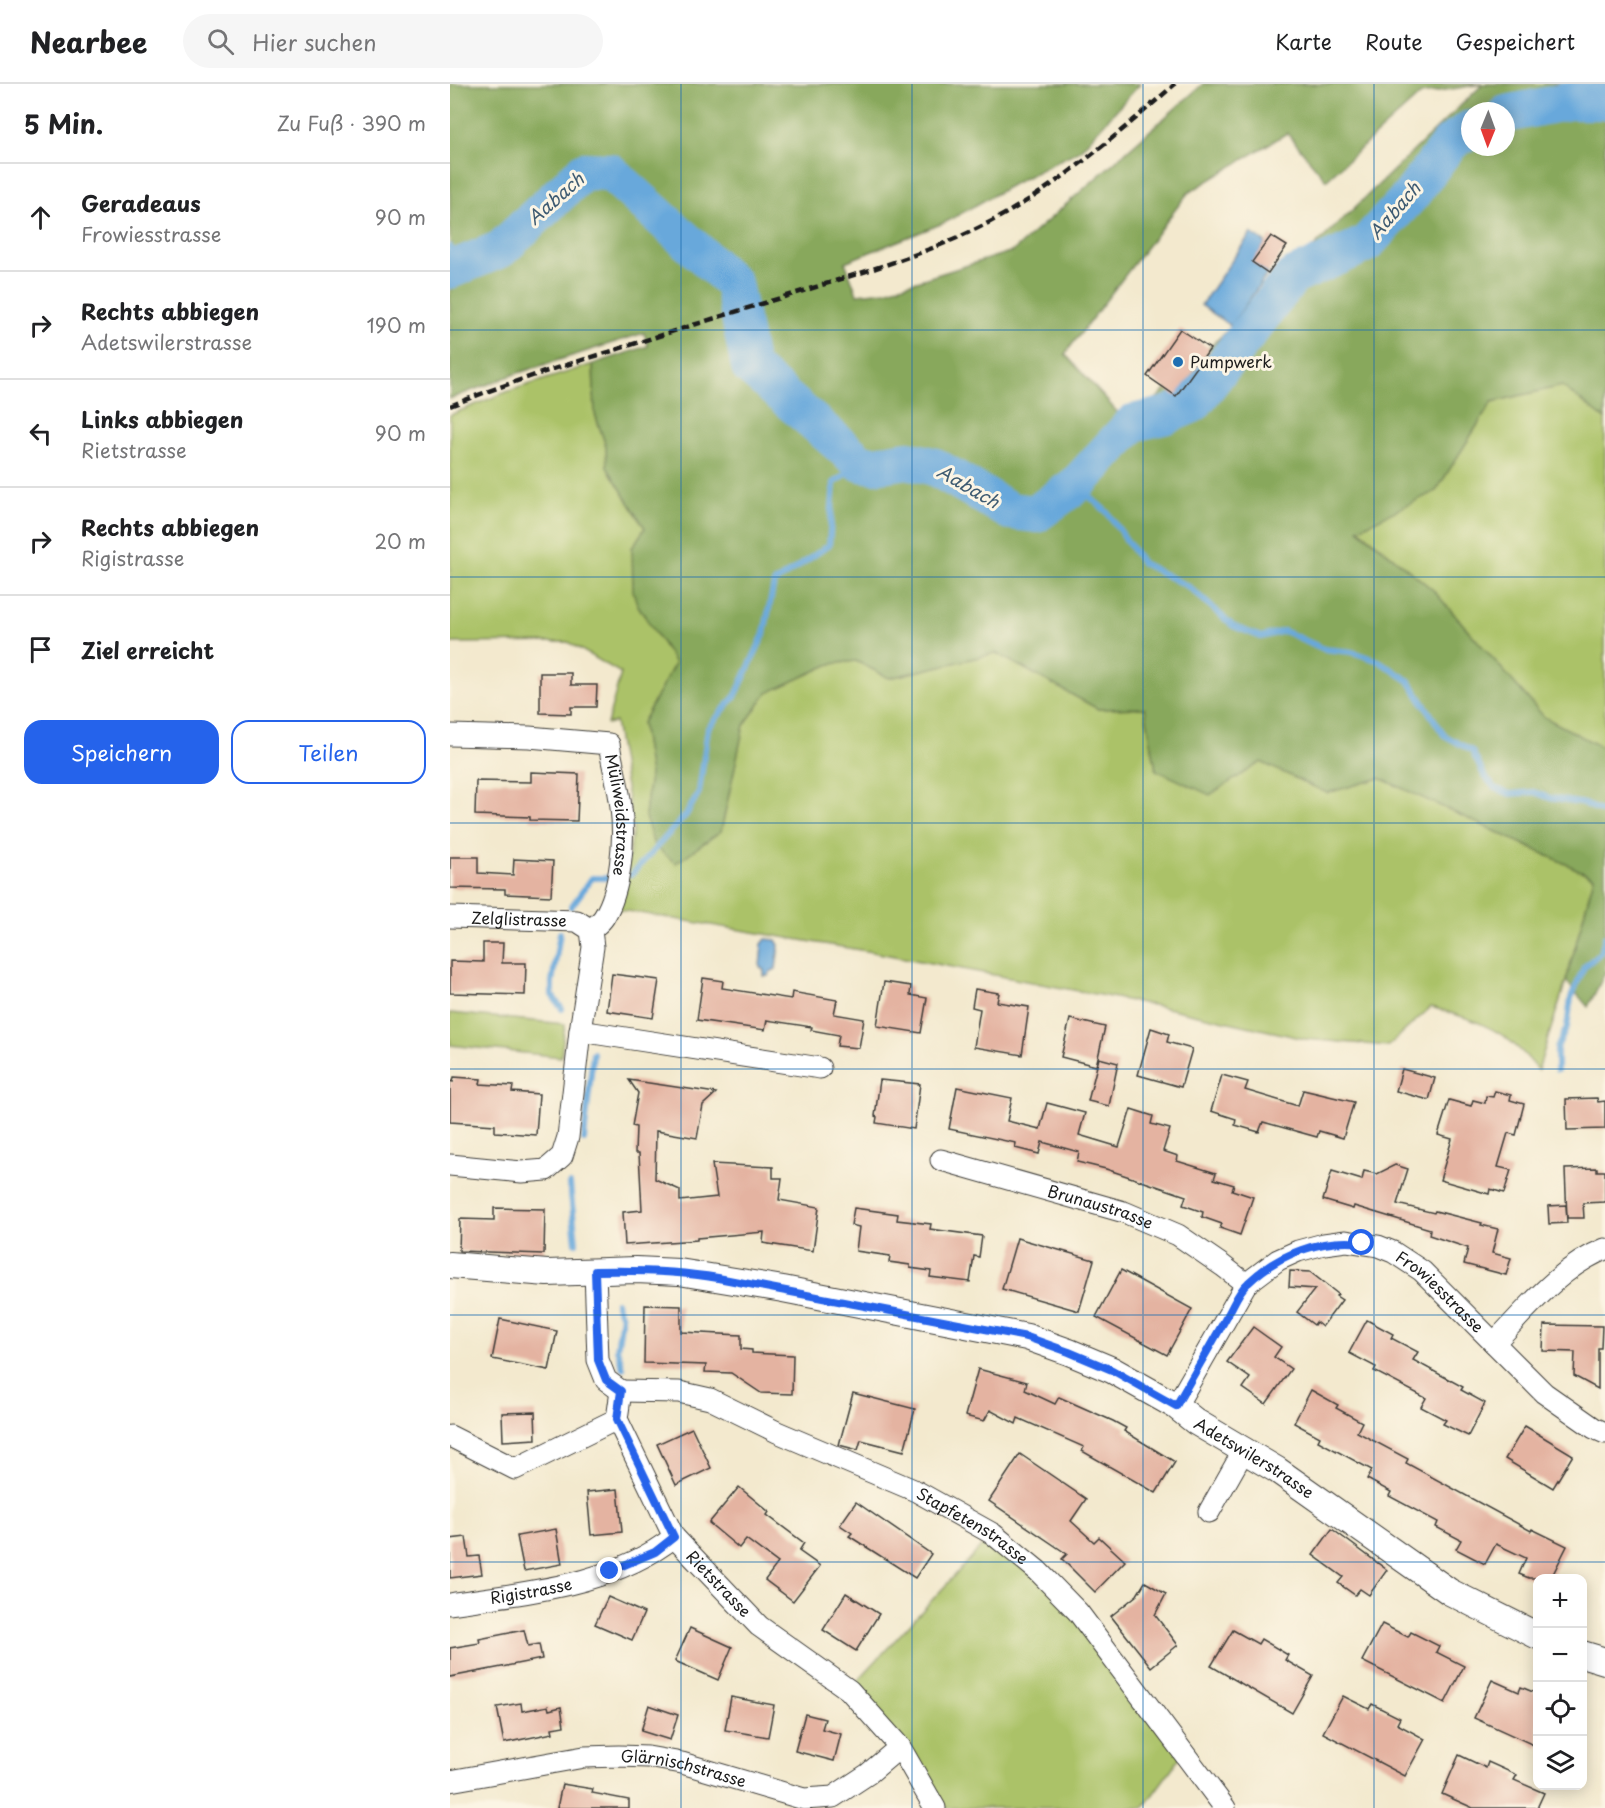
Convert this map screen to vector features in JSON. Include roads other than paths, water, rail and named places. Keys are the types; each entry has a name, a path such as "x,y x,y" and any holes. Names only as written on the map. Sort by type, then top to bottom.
{"street":[{"name":"Müliweidstrasse","path":"450,735 529,737 609,744 621,807 622,856 617,882 608,908 603,918 591,930"},
{"name":"Zelglistrasse","path":"450,917 577,921 591,930 593,947 580,1031 568,1137 562,1156 546,1170 522,1172 450,1165"},
{"path":"580,1031 820,1068"},
{"name":"Brunaustrasse","path":"941,1160 1124,1212 1178,1235 1246,1284"},
{"name":"Frowiesstrasse","path":"1176,1406 1246,1284 1278,1260 1310,1247 1346,1241 1378,1246 1393,1252 1422,1271 1544,1393 1594,1428 1605,1433"},
{"path":"1494,1343 1554,1282 1578,1264 1605,1249"},
{"name":"Adetswilerstrasse","path":"450,1264 547,1273 647,1270 679,1272 1027,1337 1112,1370 1176,1406 1196,1422 1244,1450 1329,1506 1450,1592 1533,1634"},
{"path":"450,1437 515,1469 617,1419 621,1391 606,1380 598,1360 595,1271"},
{"name":"Stapfetenstrasse","path":"621,1391 679,1392 710,1400 777,1432 916,1491 993,1534 1038,1571 1078,1612 1226,1808"},
{"name":"Rietstrasse","path":"617,1419 674,1537 759,1626 849,1690 900,1747 935,1808"},
{"path":"1209,1512 1244,1450"},
{"name":"Rigistrasse","path":"450,1604 556,1587 610,1571 655,1552 674,1537"},
{"path":"1587,1656 1605,1661"},
{"name":"Glärnischstrasse","path":"450,1781 584,1757 648,1757 682,1763 804,1800 833,1797 868,1774 900,1747"}],"water":[{"path":"1251,233 1266,243 1253,262 1268,273 1231,326 1201,305"},
{"path":"766,939 776,940 779,945 776,969 768,976 764,976 764,970 760,967 762,944"}],"waterway":[{"name":"Aabach","path":"1515,112 1570,101 1605,101"},
{"name":"Aabach","path":"450,270 501,249 584,171 610,172 733,283 750,367 861,463 874,465 908,460 935,467 1010,511 1036,514 1076,485 1133,423 1167,415 1193,404 1292,277 1366,244 1411,195 1449,144 1461,135"},
{"path":"450,247 463,265"},
{"path":"631,875 686,815 699,792 708,728 736,695 764,634 774,583 829,545 834,483 861,463"},
{"path":"1076,485 1107,512 1142,563 1189,587 1233,626 1261,637 1284,631 1324,649 1352,652 1379,661 1409,681 1444,735 1472,751 1484,775 1495,788 1510,794 1534,792 1550,798 1585,804 1605,813"},
{"path":"571,907 592,878 607,878"},
{"path":"560,933 552,995 562,1009"},
{"path":"1557,1070 1557,1048 1567,1027 1571,998 1584,967 1601,952 1605,937"},
{"path":"584,1140 593,1053"},
{"path":"570,1184 576,1243"},
{"path":"616,1302 622,1317 617,1349 623,1368"}],"railway":[{"path":"450,406 549,371 874,269 968,233 1015,208 1064,176 1175,84"}],"place":[{"name":"Pumpwerk","path":"1178,362"}]}
